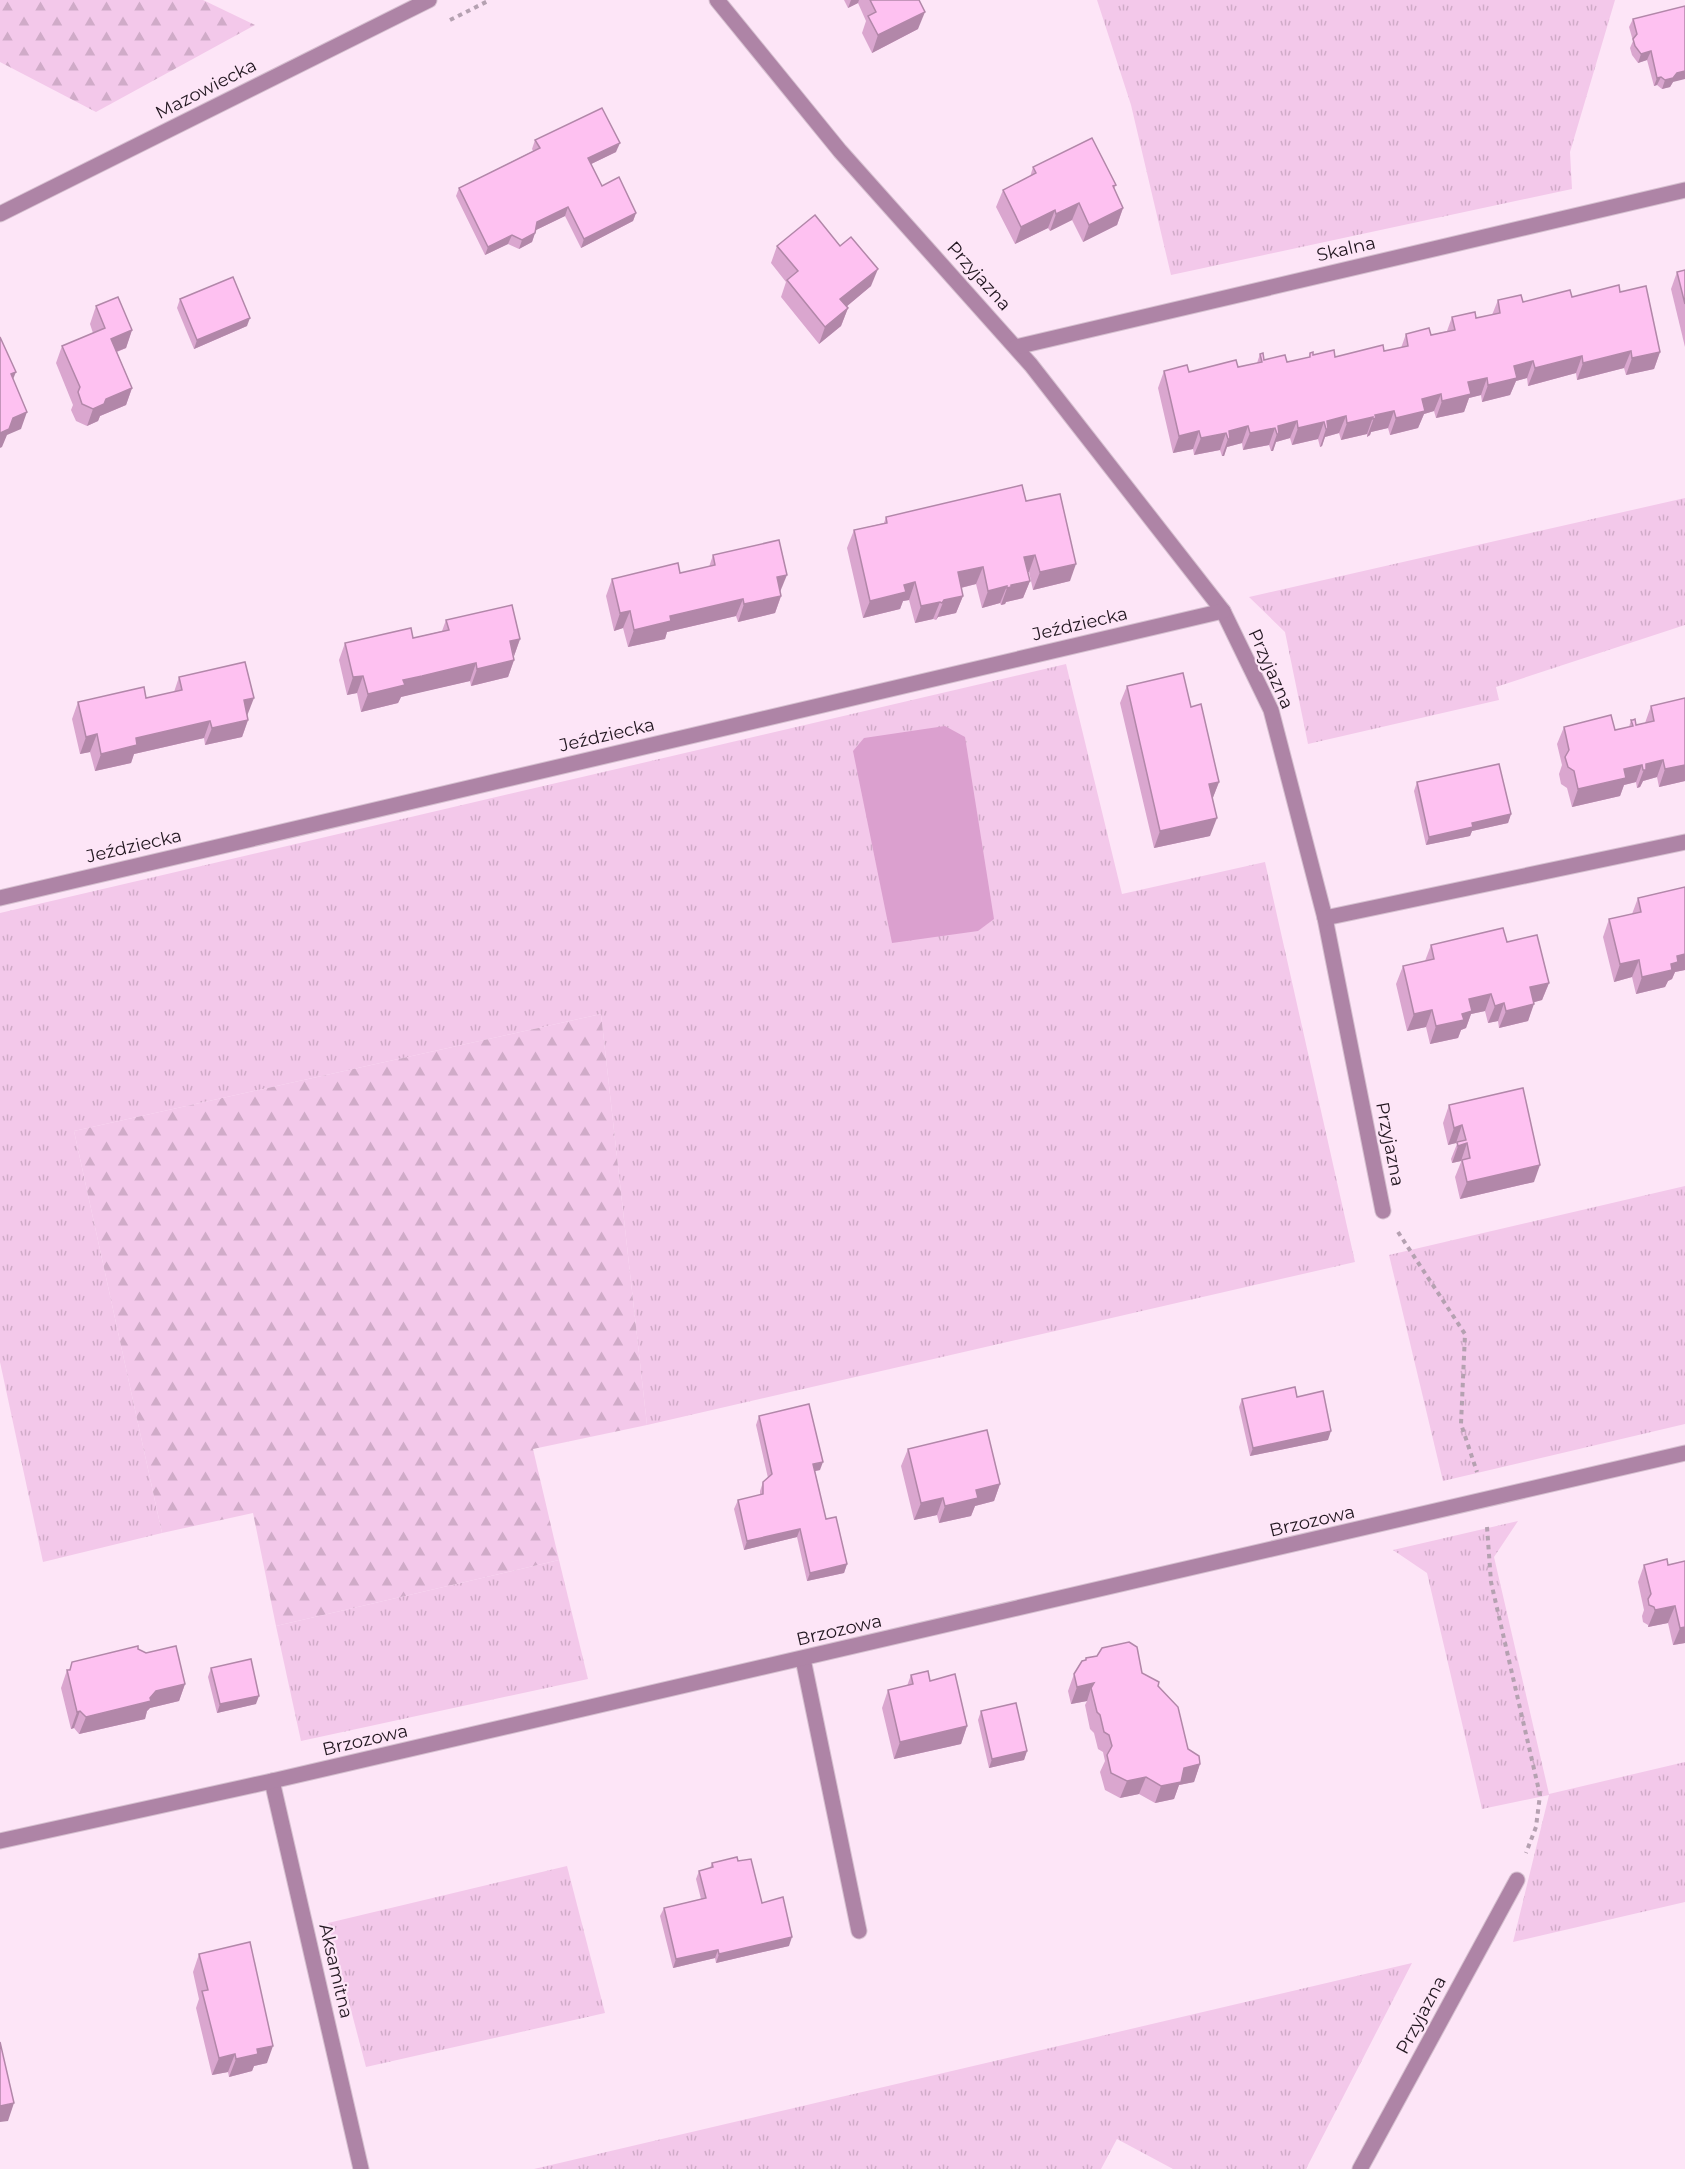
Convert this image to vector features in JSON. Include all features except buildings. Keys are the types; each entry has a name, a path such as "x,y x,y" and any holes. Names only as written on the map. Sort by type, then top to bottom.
{"street":[{"name":"Mazowiecka","path":"0,214 429,0"},
{"name":"Przyjazna","path":"717,0 840,151 1016,347 1223,611 1270,710 1325,918 1383,1211"},
{"name":"Skalna","path":"1016,347 1685,190"},
{"name":"Jeździecka","path":"0,898 1223,611"},
{"path":"1325,918 1685,842"},
{"name":"Brzozowa","path":"0,1841 272,1781 1685,1454"},
{"path":"803,1659 860,1931"},
{"name":"Aksamitna","path":"272,1781 361,2169"},
{"name":"Przyjazna","path":"1360,2169 1517,1880"}],"path":[{"name":"Przyjazna","path":"1383,1211 1465,1334 1461,1424 1485,1499 1491,1582 1540,1795 1536,1827 1517,1880"}],"green space":[{"path":"0,0 203,0 255,25 96,112 0,62"},
{"path":"1097,0 1615,0 1570,152 1572,189 1171,275 1131,105"},
{"path":"1685,498 1685,625 1496,687 1499,700 1308,744 1285,632 1249,597"},
{"path":"1066,664 1122,894 1265,862 1355,1262 647,1425 601,1014 74,1131 162,1533 43,1562 0,1362 0,913"},
{"path":"601,1014 647,1425 533,1449 559,1560 276,1626 253,1513 162,1533 74,1131"},
{"path":"1685,1186 1685,1424 1443,1481 1389,1255"},
{"path":"1518,1521 1494,1557 1549,1794 1685,1762 1685,1902 1513,1942 1549,1795 1482,1809 1427,1573 1393,1550"},
{"path":"559,1560 588,1679 301,1741 276,1626"},
{"path":"567,1866 605,2013 366,2067 328,1923"},
{"path":"1412,1963 1306,2169 1173,2169 1117,2139 1101,2169 534,2169"}],"shaded area":[{"path":"945,726 965,737 994,919 978,931 892,943 853,751 864,738"}]}
